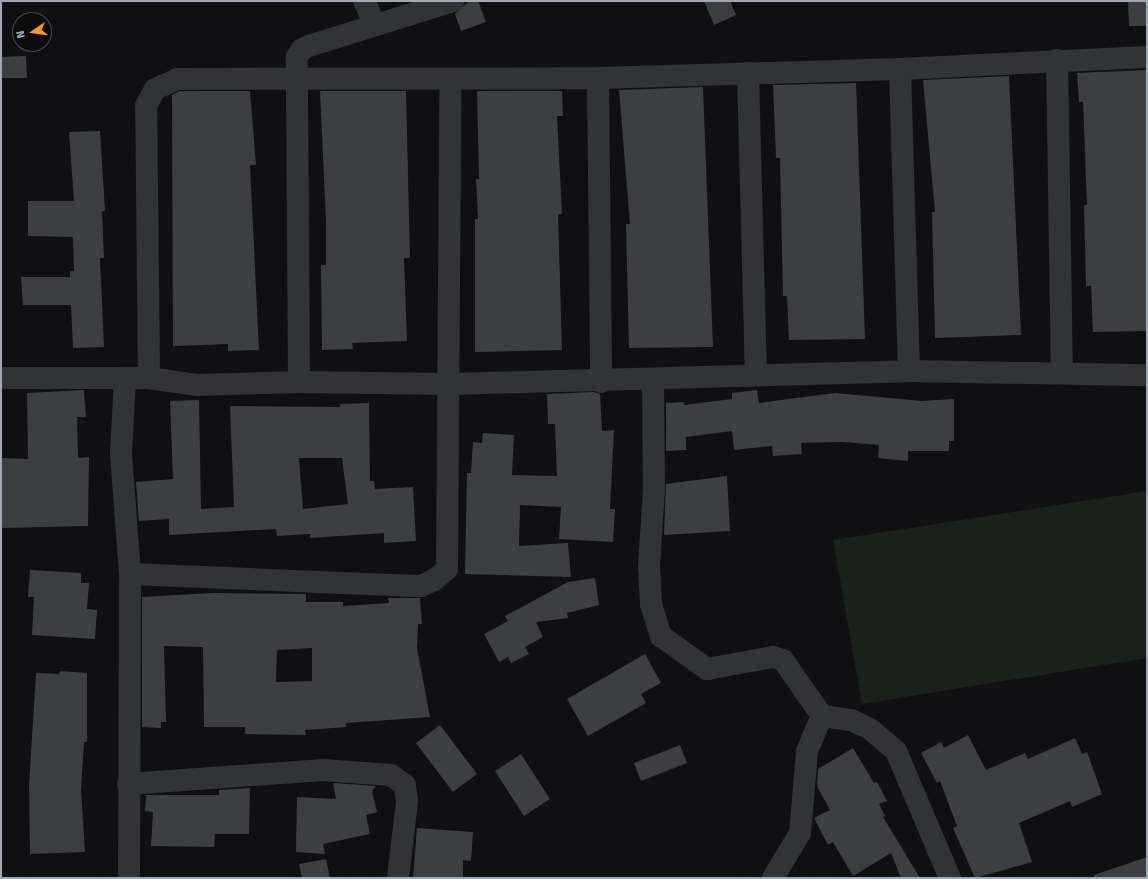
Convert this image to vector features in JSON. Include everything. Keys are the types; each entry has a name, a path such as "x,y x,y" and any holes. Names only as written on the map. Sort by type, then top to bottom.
{"street":[{"path":"364,1 374,25"},
{"path":"298,382 300,77 297,57 302,49 453,1"},
{"path":"149,378 146,106 155,89 177,79 300,77 450,80 598,78 748,72 900,70 1057,60 1147,57"},
{"path":"1057,60 1062,372"},
{"path":"900,70 909,371"},
{"path":"748,72 756,374"},
{"path":"598,78 602,382"},
{"path":"130,574 421,586 434,580 447,569 450,384 450,80"},
{"path":"1,378 149,378 197,385 298,382 450,384 653,381 756,374 909,371 1062,372 1147,375"},
{"path":"125,378 121,454 130,574 128,784 129,878"},
{"path":"653,381 654,489 649,566 651,604 661,636 708,670 773,657 783,660 822,716 851,720 870,729 896,751 950,878"},
{"path":"773,878 800,833 807,751 822,716"},
{"path":"128,784 323,770 391,775 405,785 407,802 398,878"}],"shaded area":[{"path":"1147,491 1147,658 862,704 833,540"}],"building":[{"path":"469,1 478,1 486,22 461,31 455,14"},
{"path":"704,1 730,1 736,15 714,25"},
{"path":"1128,1 1147,1 1147,26 1129,26"},
{"path":"26,56 27,78 1,78 1,57"},
{"path":"1147,70 1147,331 1093,332 1091,286 1086,286 1084,205 1087,205 1083,102 1079,102 1077,73"},
{"path":"1009,76 1021,335 935,338 932,212 935,212 923,80"},
{"path":"856,83 865,339 789,340 787,296 783,296 780,158 776,158 773,85"},
{"path":"703,87 713,347 629,348 626,224 630,224 619,90"},
{"path":"180,91 250,91 256,165 250,165 259,350 228,351 228,344 173,346 172,95"},
{"path":"320,91 406,91 410,258 404,258 407,341 352,343 353,349 322,350 321,265 326,265 326,222"},
{"path":"477,91 562,91 563,116 557,116 562,214 558,214 562,350 475,352 475,219 478,219 476,179 479,179"},
{"path":"100,131 105,211 102,211 104,258 100,258 104,347 73,348 71,305 23,305 21,277 70,277 70,271 74,271 73,237 28,236 28,201 74,201 69,132"},
{"path":"84,390 86,417 77,417 78,458 89,457 88,526 1,528 1,458 28,459 27,393"},
{"path":"757,390 759,403 835,393 922,401 954,399 954,441 949,441 949,451 908,451 908,461 878,458 879,445 843,442 801,443 802,454 773,456 772,446 734,450 732,431 686,437 686,450 666,451 666,403 684,402 684,405 732,399 732,393"},
{"path":"594,392 600,394 602,431 614,430 610,509 615,509 613,542 559,539 561,507 520,505 519,546 568,543 571,577 465,574 467,473 471,473 473,442 482,443 483,433 514,435 512,475 557,476 555,424 548,424 547,394"},
{"path":"199,400 201,509 234,507 230,406 340,407 340,404 369,403 370,481 374,481 375,489 413,487 416,541 384,543 384,533 310,538 310,534 277,536 276,529 169,535 169,519 139,521 136,482 173,479 170,401","holes":["299,458 342,458 348,504 303,509"]},
{"path":"727,476 730,531 664,535 666,484"},
{"path":"30,570 81,573 81,583 89,583 87,609 97,610 95,639 32,635 34,597 28,597"},
{"path":"595,578 599,605 567,613 568,618 536,622 543,637 525,647 529,654 511,663 508,657 499,662 484,634 508,621 505,616 568,582"},
{"path":"213,593 306,594 306,602 343,602 343,606 389,603 388,598 420,598 422,624 418,624 417,648 430,717 346,723 346,727 305,730 306,735 245,734 245,727 204,727 203,647 164,646 166,722 161,722 161,728 142,727 142,597","holes":["312,648 312,681 276,682 277,650"]},
{"path":"645,654 661,683 641,694 646,703 588,736 567,699"},
{"path":"60,671 87,673 87,742 84,742 81,790 85,852 30,854 29,785 36,673 59,674"},
{"path":"440,725 477,774 453,792 416,743"},
{"path":"968,735 986,770 1025,753 1028,759 1075,738 1082,754 1087,752 1102,794 1072,807 1070,801 1019,823 1032,862 975,878 953,828 957,826 940,781 937,783 921,753 941,742 944,748"},
{"path":"680,745 687,763 641,781 634,763"},
{"path":"853,748 874,783 877,782 887,801 879,804 885,816 883,817 920,878 901,878 891,853 853,876 833,842 828,845 814,818 830,810 817,786 818,769"},
{"path":"521,754 550,799 524,816 495,771"},
{"path":"333,783 376,786 372,791 377,812 366,815 370,834 323,844 325,854 296,852 297,797 336,799"},
{"path":"250,788 249,834 215,834 214,847 151,846 153,812 145,811 146,795 219,795 219,790"},
{"path":"417,828 473,832 471,861 463,860 463,878 413,878"},
{"path":"1147,857 1147,878 1094,878 1094,875"},
{"path":"326,859 330,878 302,878 299,864"}]}
